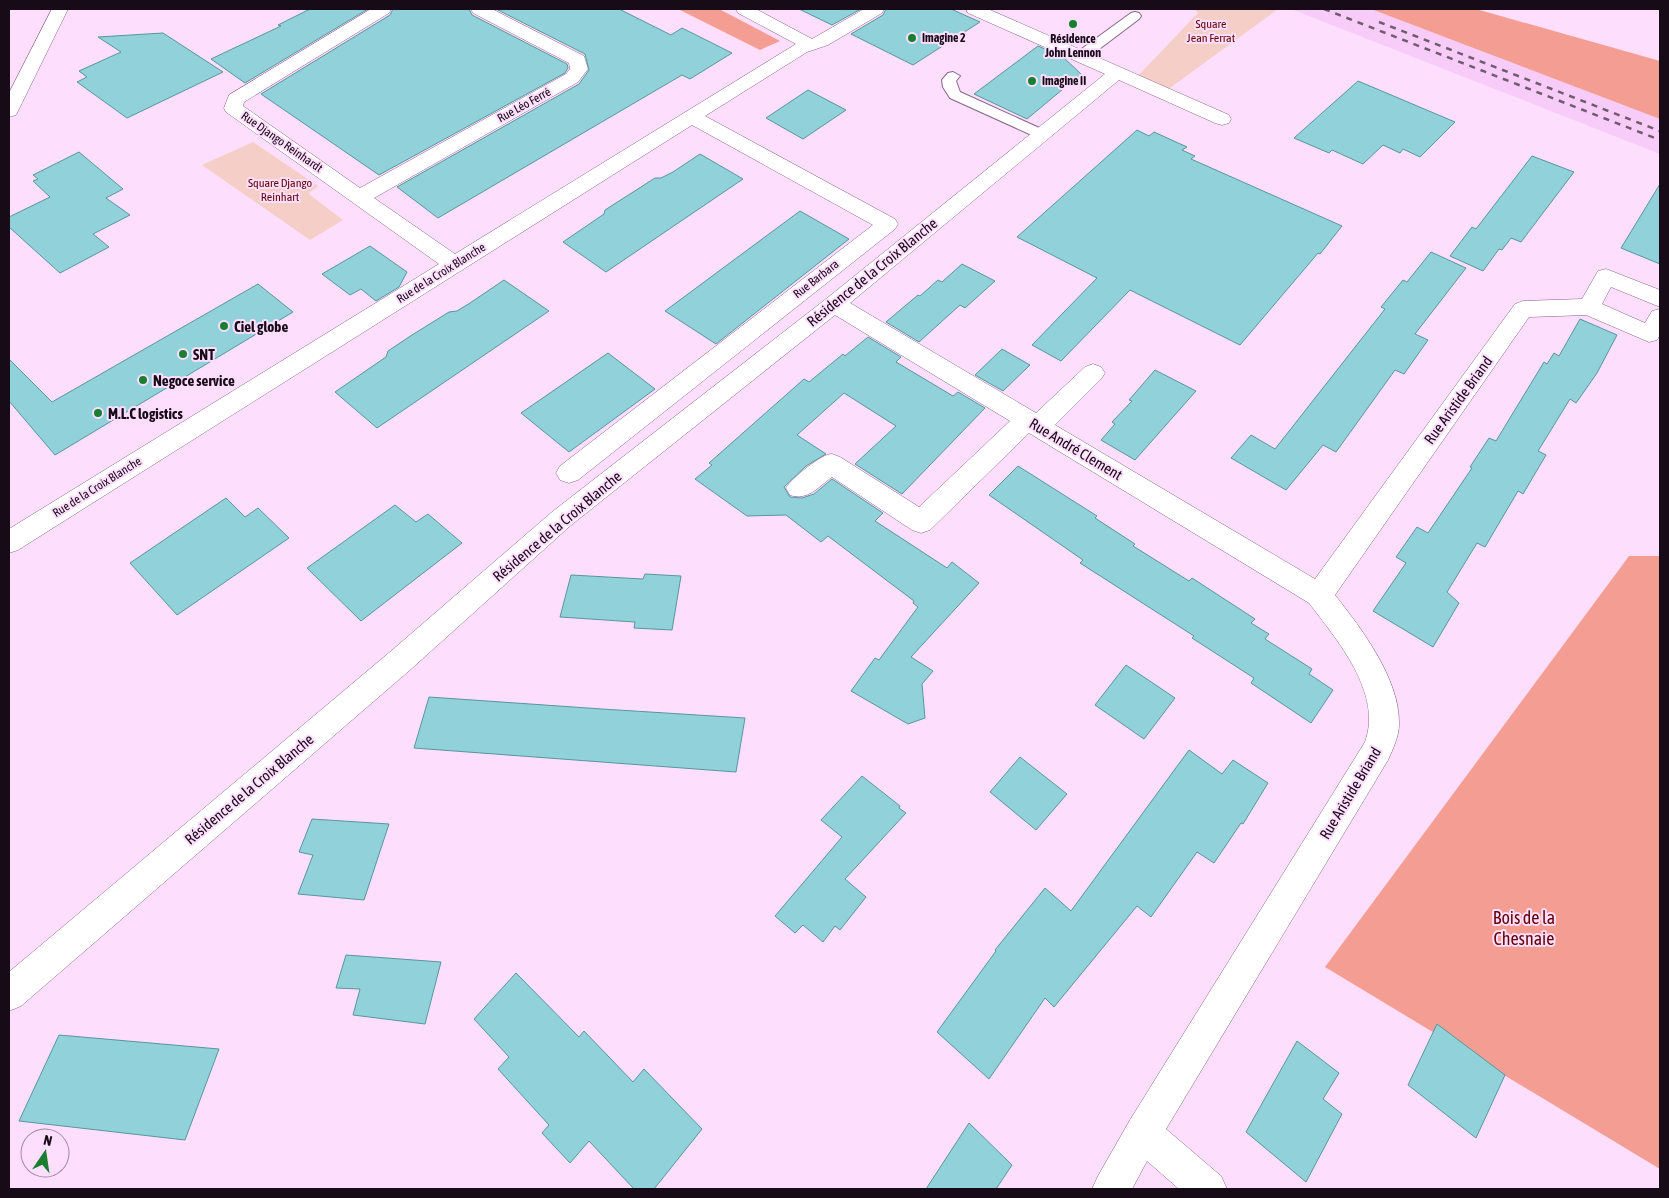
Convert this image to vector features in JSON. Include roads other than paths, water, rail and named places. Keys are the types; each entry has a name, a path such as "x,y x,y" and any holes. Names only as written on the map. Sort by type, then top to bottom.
{"street":[{"path":"9,112 14,91 60,9"},
{"name":"Rue Django Reinhardt","path":"383,9 236,99 233,108 454,264"},
{"name":"Rue Léo Ferré","path":"360,196 572,78 580,69 578,60 479,9"},
{"path":"745,9 811,45"},
{"name":"Rue de la Croix Blanche","path":"9,542 801,48 822,41 876,9"},
{"path":"974,9 1222,119"},
{"name":"Résidence de la Croix Blanche","path":"9,994 400,661 561,520 834,304 1117,73"},
{"name":"Rue Barbara","path":"569,473 888,224 692,117"},
{"path":"1660,299 1606,276 1589,307 1649,334 1660,317"},
{"name":"Rue André Clement","path":"834,304 1319,595"},
{"name":"Rue Aristide Briand","path":"1111,1189 1143,1133 1377,750 1383,734 1384,718 1373,679 1356,648 1319,595 1523,310 1589,307"},
{"path":"798,488 831,464 921,522 1093,373"},
{"path":"1143,1133 1208,1189"}],"lane":[{"path":"1081,56 1134,16"},
{"path":"953,76 949,80 950,87 955,95 1041,134"}],"railway":[{"path":"1324,9 1660,140"},
{"path":"1379,22 1660,131"}],"place":[{"name":"Résidence John Lennon","path":"1073,24"},
{"name":"Imagine 2","path":"912,38"},
{"name":"Imagine II","path":"1032,81"},
{"name":"Ciel globe","path":"224,326"},
{"name":"SNT","path":"183,354"},
{"name":"Negoce service","path":"143,380"},
{"name":"M.L.C logistics","path":"98,413"}],"park label":[{"name":"Square Jean Ferrat","path":"1211,31"},
{"name":"Square Django Reinhart","path":"280,190"},
{"name":"Bois de la Chesnaie","path":"1524,928"}]}
